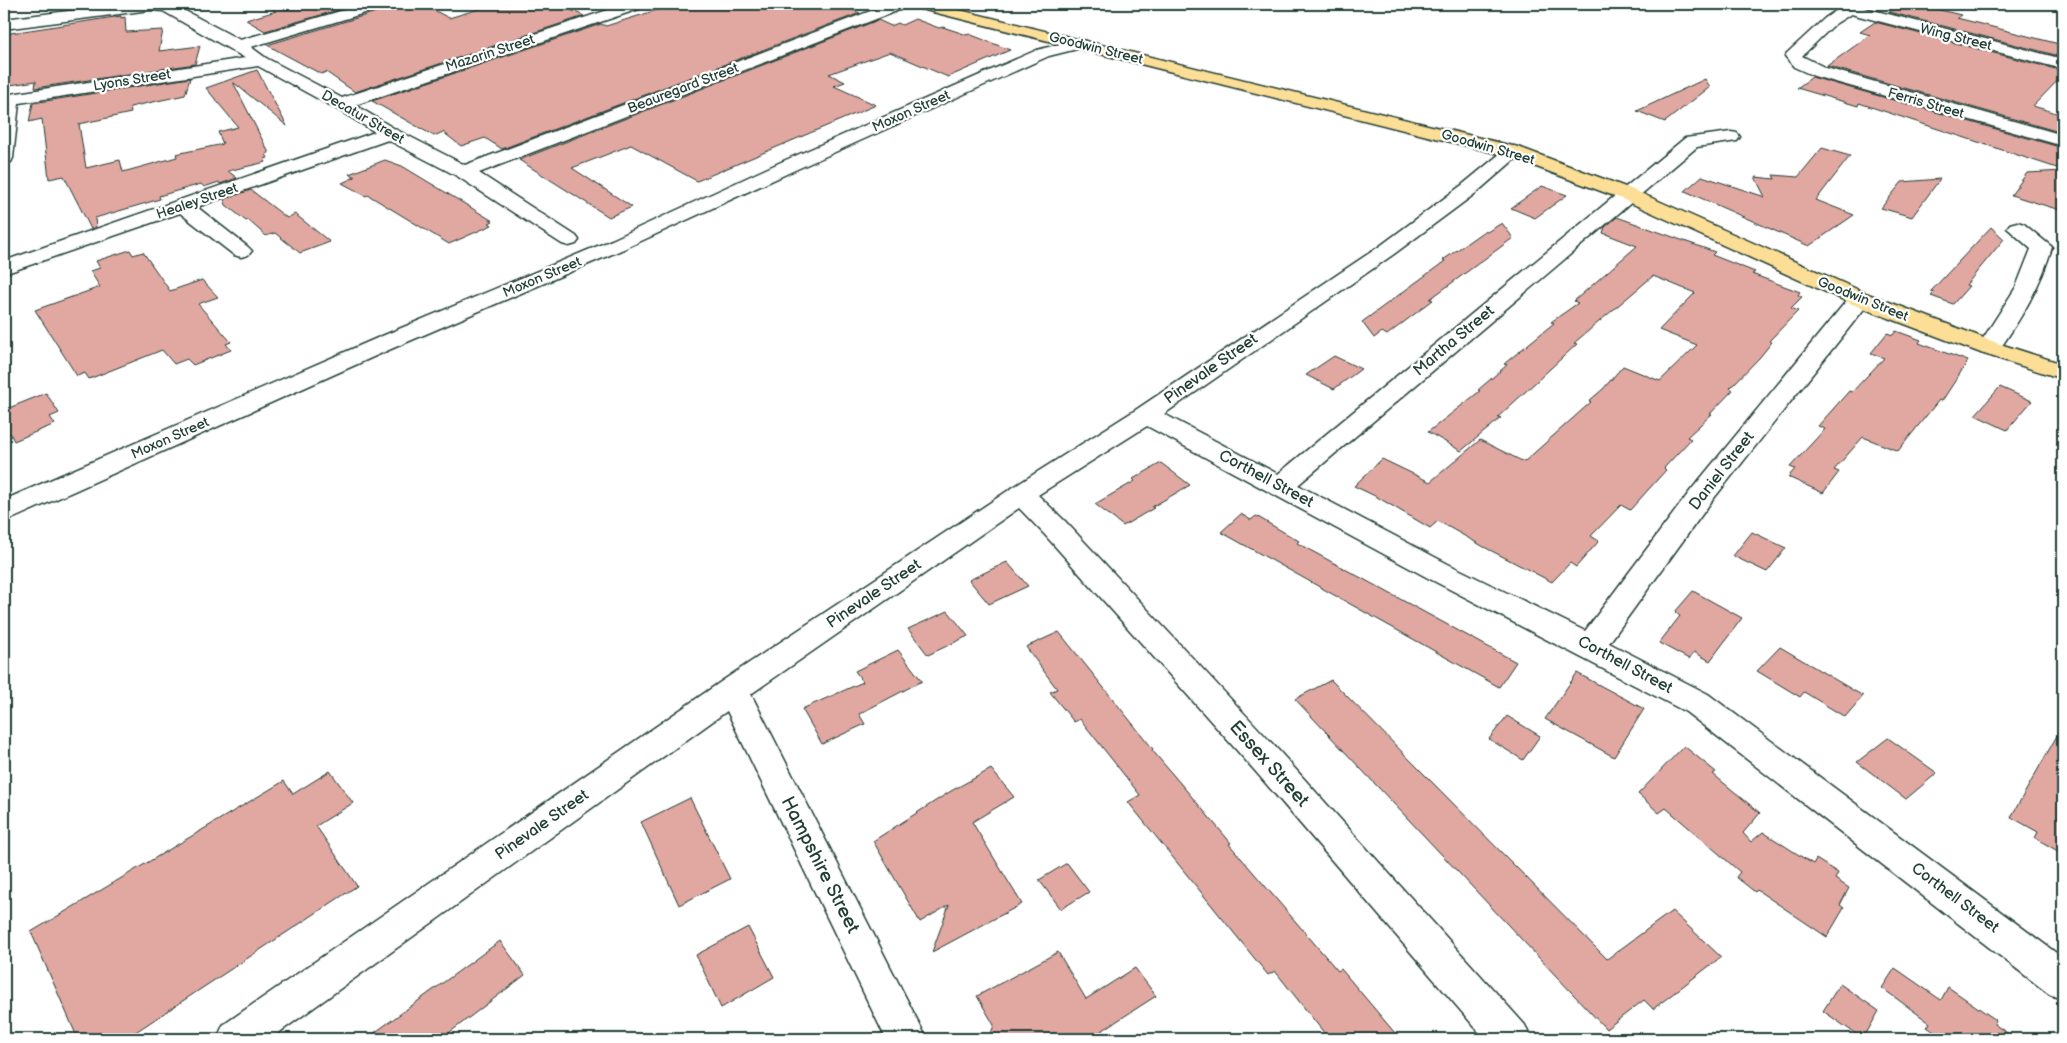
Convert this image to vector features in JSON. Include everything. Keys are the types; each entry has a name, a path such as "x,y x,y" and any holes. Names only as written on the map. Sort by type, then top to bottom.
{"main road":[{"name":"Goodwin Street","path":"918,4 1514,152 1628,195 1860,299 1989,348 2063,372"}],"street":[{"path":"238,46 380,4"},
{"name":"Mazarin Street","path":"341,104 640,4"},
{"name":"Beauregard Street","path":"464,172 902,4"},
{"path":"4,24 151,5"},
{"name":"Decatur Street","path":"151,5 167,7 238,46 260,61 341,104 389,133 464,172 569,240"},
{"name":"Ferris Street","path":"1853,7 1830,21 1794,56 1800,64 1820,72 2063,141"},
{"name":"Wing Street","path":"1853,7 2063,64"},
{"name":"Moxon Street","path":"4,511 355,356 619,244 1043,53 1079,44"},
{"name":"Lyons Street","path":"8,99 260,61"},
{"path":"4,158 8,99"},
{"name":"Healey Street","path":"4,268 389,133"},
{"name":"Martha Street","path":"1279,486 1692,142 1730,137"},
{"name":"Pinevale Street","path":"237,1039 732,690 1021,494 1146,415 1387,250 1469,189 1514,152"},
{"path":"183,206 241,251"},
{"path":"1989,348 2017,307 2036,269 2042,247 2017,228"},
{"name":"Daniel Street","path":"1590,647 1701,496 1860,299"},
{"name":"Corthell Street","path":"1146,415 1438,571 1697,703 2063,981"},
{"name":"Essex Street","path":"1021,494 1055,528 1261,754 1511,1039"},
{"name":"Hampshire Street","path":"732,690 907,1039"}],"building":[{"path":"263,4 359,4 265,31 246,20 276,11"},
{"path":"389,4 422,4 449,18 495,4 558,4 584,16 355,92 326,72 321,74 267,45 386,9"},
{"path":"676,4 839,4 860,13 502,149 485,138 461,146 443,132 434,136 372,101 601,24 606,26"},
{"path":"1902,4 1915,4 1961,15 1957,18 2063,45 2063,57 1889,12"},
{"path":"121,16 121,18 125,17 126,32 163,30 159,51 200,46 195,64 35,88 36,81 4,86 4,34"},
{"path":"915,19 939,28 943,27 969,34 1010,50 948,77 890,52 829,74 845,82 834,86 876,105 697,181 631,145 572,168 632,207 609,217 519,160 878,20 891,26 898,23 902,25"},
{"path":"1875,22 2063,71 2063,75 2033,106 2063,115 2063,133 1827,66 1870,35 1860,32"},
{"path":"257,70 287,126 233,82 269,153 266,154 268,158 264,159 266,162 228,171 237,178 204,187 201,184 159,196 160,199 95,218 96,227 91,229 64,176 49,179 42,119 29,122 33,103 190,78 185,95 130,107 131,113 79,124 86,168 120,160 123,172 177,157 176,154 223,144 218,132 238,127 206,88"},
{"path":"1812,77 2063,148 2063,170 1859,103 1858,106 1797,88"},
{"path":"1705,79 1710,87 1665,122 1637,111"},
{"path":"1822,148 1850,156 1816,200 1854,215 1809,246 1685,191 1702,176 1765,197 1755,177 1775,179 1773,175 1798,177"},
{"path":"385,160 402,166 493,221 489,223 492,225 449,244 368,195 366,196 342,183 355,177 349,174"},
{"path":"2063,171 2063,211 2011,195 2027,173"},
{"path":"1940,179 1912,217 1881,208 1902,182"},
{"path":"1542,186 1567,195 1535,218 1511,208"},
{"path":"251,190 287,218 295,214 330,242 300,253 275,233 266,236 248,220 246,221 226,205 224,199"},
{"path":"1617,217 1715,252 1712,255 1755,272 1752,274 1800,292 1798,295 1802,297 1791,308 1798,311 1769,341 1772,342 1730,388 1733,390 1710,414 1712,414 1687,437 1691,439 1664,468 1666,470 1630,510 1621,505 1591,536 1599,541 1576,567 1570,563 1552,582 1438,521 1430,528 1354,486 1382,459 1430,482 1480,440 1524,462 1591,402 1589,401 1603,389 1623,366 1660,381 1697,345 1659,330 1695,293 1653,276 1574,343 1577,344 1498,417 1501,418 1461,451 1428,432 1480,391 1478,390 1507,365 1504,364 1554,323 1551,322 1578,303 1574,301 1637,246 1603,233 1605,227"},
{"path":"1502,223 1513,238 1430,299 1433,300 1387,335 1382,332 1374,338 1362,322 1484,231 1487,232"},
{"path":"1991,227 2004,239 1966,285 1969,286 1953,304 1931,296 1935,292 1931,291"},
{"path":"130,250 133,255 143,252 170,291 202,280 218,297 198,304 231,342 226,344 231,350 193,365 187,359 174,364 162,350 89,379 85,373 77,376 35,310 100,287 90,271 100,268 96,261"},
{"path":"1896,331 1921,340 1919,343 1968,361 1942,401 1939,400 1898,451 1863,437 1834,470 1839,472 1823,493 1788,477 1795,469 1790,467 1825,429 1818,426 1849,391 1852,392 1884,358 1871,353 1887,333 1893,335"},
{"path":"1334,356 1361,369 1334,389 1306,375"},
{"path":"2000,387 2032,401 2007,430 1975,415"},
{"path":"46,393 59,413 50,417 55,424 14,441 10,433 4,435 4,410"},
{"path":"1161,463 1190,485 1123,526 1095,504 1135,481 1133,479"},
{"path":"1241,514 1251,520 1256,516 1299,541 1297,543 1516,662 1499,687 1221,532"},
{"path":"1752,532 1786,548 1767,572 1733,556"},
{"path":"1007,562 1028,586 989,604 969,580"},
{"path":"1693,591 1742,618 1710,661 1694,652 1689,659 1659,643 1680,616 1675,612"},
{"path":"948,611 968,636 928,655 908,629"},
{"path":"1059,632 1152,750 1231,843 1229,844 1338,971 1341,969 1400,1039 1329,1039 1275,971 1268,975 1128,802 1140,795 1080,719 1074,722 1050,692 1057,689 1026,647"},
{"path":"1780,647 1863,696 1845,717 1804,692 1800,697 1757,671"},
{"path":"898,650 922,681 859,714 865,724 822,744 802,709 863,682 855,671"},
{"path":"1577,673 1644,709 1614,757 1545,719"},
{"path":"1331,680 1607,959 1672,911 1721,957 1653,1009 1644,1000 1606,1029 1295,699"},
{"path":"1507,716 1540,736 1523,760 1489,739"},
{"path":"2063,725 2063,854 2035,838 2038,832 2011,817"},
{"path":"1888,738 1937,773 1906,799 1857,762"},
{"path":"1684,746 1716,772 1713,774 1760,813 1743,833 1751,842 1763,832 1813,864 1816,859 1838,873 1835,879 1849,888 1840,905 1844,908 1827,937 1757,890 1755,892 1736,877 1740,872 1666,808 1659,813 1638,794"},
{"path":"991,769 1014,797 972,822 1022,904 932,952 949,905 920,922 873,841 951,791"},
{"path":"330,771 353,803 316,826 357,886 125,1039 78,1039 31,932 284,781 293,794"},
{"path":"690,798 730,879 679,905 641,822"},
{"path":"1067,863 1089,892 1061,909 1039,880"},
{"path":"748,927 774,977 721,1008 696,955"},
{"path":"500,941 525,975 441,1039 366,1039"},
{"path":"1058,952 1086,999 1135,968 1156,996 1089,1039 989,1039 994,1025 977,996"},
{"path":"1895,968 1941,1000 1948,987 1996,1020 1994,1024 2016,1039 1944,1039 1927,1027 1930,1023 1882,988"},
{"path":"1840,984 1879,1011 1863,1039 1823,1011"}]}
